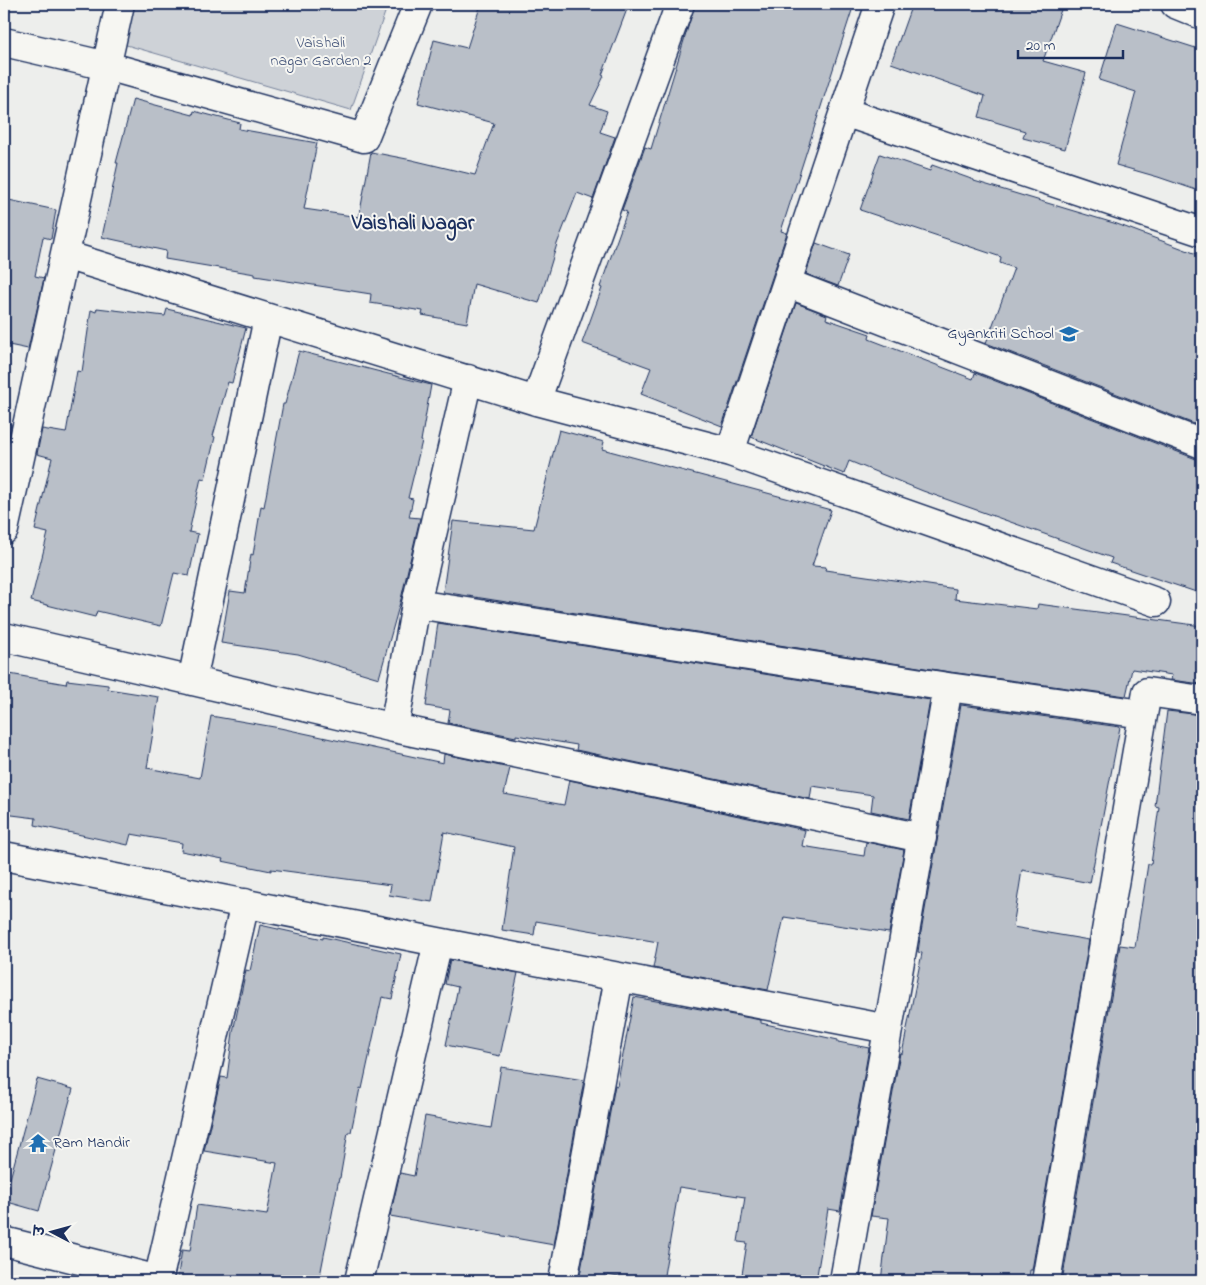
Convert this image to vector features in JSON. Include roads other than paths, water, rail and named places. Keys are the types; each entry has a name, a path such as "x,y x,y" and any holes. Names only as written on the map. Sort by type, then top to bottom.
{"street":[{"path":"4,530 120,4"},
{"path":"4,42 107,66 364,138 418,4"},
{"path":"536,401 680,4"},
{"path":"730,452 880,4"},
{"path":"1175,4 1202,15"},
{"path":"844,112 1202,232"},
{"path":"65,255 536,401 730,452 1156,602"},
{"path":"787,283 1202,444"},
{"path":"192,681 268,318"},
{"path":"394,728 416,604 468,379"},
{"path":"416,604 948,687 1143,714"},
{"path":"4,637 394,728 922,838"},
{"path":"844,1281 948,687"},
{"path":"1046,1281 1147,692 1202,700"},
{"path":"4,856 888,1029"},
{"path":"4,1241 158,1281 245,903"},
{"path":"359,1281 438,942"},
{"path":"563,1281 619,977"}],"place":[{"name":"Gyankriti School","path":"1069,334"},
{"name":"Ram Mandir","path":"38,1143"}],"district":[{"name":"Vaishali Nagar","path":"413,224"}],"park label":[{"name":"Vaishali nagar Garden 2","path":"321,52"}]}
